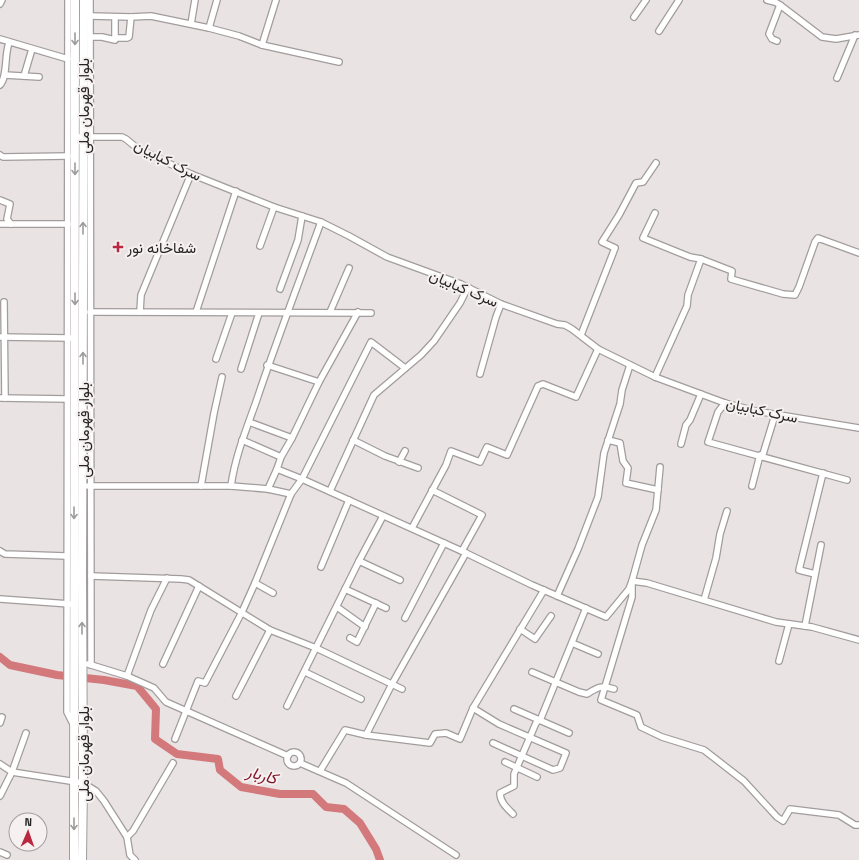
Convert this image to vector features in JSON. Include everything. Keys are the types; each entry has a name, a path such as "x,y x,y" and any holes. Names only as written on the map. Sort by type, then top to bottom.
{"highway":[{"name":"بلوار قهرمان ملی","path":"75,0 83,137"},
{"name":"بلوار قهرمان ملی","path":"80,664 70,604 79,338 84,0"},
{"name":"بلوار قهرمان ملی","path":"74,860 74,687 80,664 87,486 79,338"},
{"name":"بلوار قهرمان ملی","path":"74,687 83,783 82,860"}],"street":[{"path":"0,4 2,0"},
{"path":"68,0 68,224 79,338"},
{"path":"74,687 67,668 70,604 66,556 67,399 79,338 90,312 83,137 90,37 90,0"},
{"path":"191,24 194,0"},
{"path":"209,28 217,0"},
{"path":"262,45 276,0"},
{"path":"634,18 646,0"},
{"path":"659,31 679,0"},
{"path":"767,0 780,5 822,37 836,39 857,35"},
{"path":"777,41 772,39 769,34 780,5"},
{"path":"90,16 151,16 209,28 240,36 262,45 339,62"},
{"path":"115,17 115,38"},
{"path":"90,37 102,37 114,40 115,38 127,38 129,37 131,17"},
{"path":"837,78 857,35"},
{"path":"0,39 68,60"},
{"path":"0,85 5,75 5,61 9,43"},
{"path":"24,76 32,49"},
{"path":"5,75 38,77"},
{"name":"سرک کبابیان","path":"83,137 122,136 137,148 191,174 274,207 321,222 387,257 468,287 501,304 556,324 565,325 581,335 598,349 655,377 725,403 756,411 859,428"},
{"path":"0,155 4,157 68,156"},
{"path":"581,335 615,248 602,242 623,208 636,183 644,182 656,163"},
{"path":"140,312 141,295 191,174"},
{"path":"196,312 236,191"},
{"path":"0,200 10,204 6,219 11,224"},
{"path":"260,246 274,207"},
{"path":"655,213 643,238 690,257 701,259 732,271 731,279 783,294 794,294 799,287 815,242 818,238 859,253"},
{"path":"280,289 298,240 302,216"},
{"path":"231,486 232,476 242,440 267,365 288,313 321,222"},
{"path":"0,225 68,224"},
{"path":"655,377 687,306 688,295 701,259"},
{"path":"330,312 349,268"},
{"path":"330,491 374,396 421,355 434,341 460,303 468,287"},
{"path":"4,302 2,368 3,398 67,399"},
{"path":"480,374 501,304"},
{"path":"90,312 371,313"},
{"path":"268,489 281,457 292,438 319,382 358,312"},
{"path":"216,359 232,313"},
{"path":"241,369 259,313"},
{"path":"3,337 79,338"},
{"path":"175,739 198,681 205,683 242,612 291,494 302,478 371,342 405,368"},
{"path":"412,528 446,465 450,451 480,462 487,447 507,455 538,386 543,384 576,397 598,349"},
{"path":"267,365 319,382"},
{"path":"557,596 578,549 598,497 604,453 620,404 622,390 630,365"},
{"path":"201,486 222,377"},
{"path":"681,444 686,425 690,420 701,394"},
{"path":"725,403 718,412 708,442 847,480"},
{"path":"752,486 760,456 763,454 775,415"},
{"path":"249,422 292,438"},
{"path":"242,440 281,457"},
{"path":"354,440 399,462 418,468"},
{"path":"608,440 620,443 623,461 628,468 626,484 658,490"},
{"path":"399,462 405,451"},
{"path":"277,469 302,478 557,596 606,617 629,589 632,581 642,545 656,510 660,467"},
{"path":"815,574 799,570 823,473"},
{"path":"74,485 231,486 268,489 291,494"},
{"path":"87,486 91,665"},
{"path":"366,736 392,684 464,552 482,515 432,490"},
{"path":"321,567 349,500"},
{"path":"704,600 727,511"},
{"path":"287,706 383,516"},
{"path":"405,618 444,543"},
{"path":"805,626 821,545"},
{"path":"0,551 5,554 66,556"},
{"path":"359,561 400,580"},
{"path":"90,576 189,580 270,630 316,648 402,689"},
{"path":"127,676 152,610 167,578"},
{"path":"632,581 647,583 776,622 805,626 859,640"},
{"path":"632,581 632,597 601,700 637,715 641,727 662,737 704,750 744,781 777,817 783,821 790,809 838,815 859,825"},
{"path":"255,583 273,593"},
{"path":"163,664 199,586"},
{"path":"345,589 386,608"},
{"path":"320,771 345,730 366,736 430,743 435,734 446,733 460,739 473,708 544,590"},
{"path":"0,600 70,604"},
{"path":"350,638 357,642 376,603"},
{"path":"337,607 365,626"},
{"path":"513,814 503,804 500,798 500,793 514,786 514,774 556,682 586,608"},
{"path":"520,630 536,639 552,616"},
{"path":"779,660 785,643 789,624"},
{"path":"236,696 270,630"},
{"path":"572,643 598,654"},
{"path":"80,664 91,665 127,676 154,688 166,702 288,756"},
{"path":"305,672 361,699"},
{"path":"532,672 587,694 596,688 604,686 614,689"},
{"path":"473,708 499,724 566,753 560,768 553,770 493,743"},
{"path":"514,710 569,733"},
{"path":"0,723 2,717"},
{"path":"0,796 12,772 26,733"},
{"path":"293,752 298,752 302,758 300,763 296,766 288,762 288,756 293,752"},
{"path":"506,762 537,777"},
{"path":"127,837 133,831 173,763"},
{"path":"300,763 346,783 456,855"},
{"path":"0,764 12,772 83,783 96,791 127,837 130,854 135,860"},
{"path":"0,852 7,855"}],"waterway":[{"name":"کاربار","path":"0,657 10,665 57,675 104,680 137,686 156,709 155,739 177,754 218,759 220,770 241,787 280,794 313,794 326,807 344,809 360,823 376,849 380,860"}],"place":[{"name":"شفاخانه نور","path":"118,247"}]}
